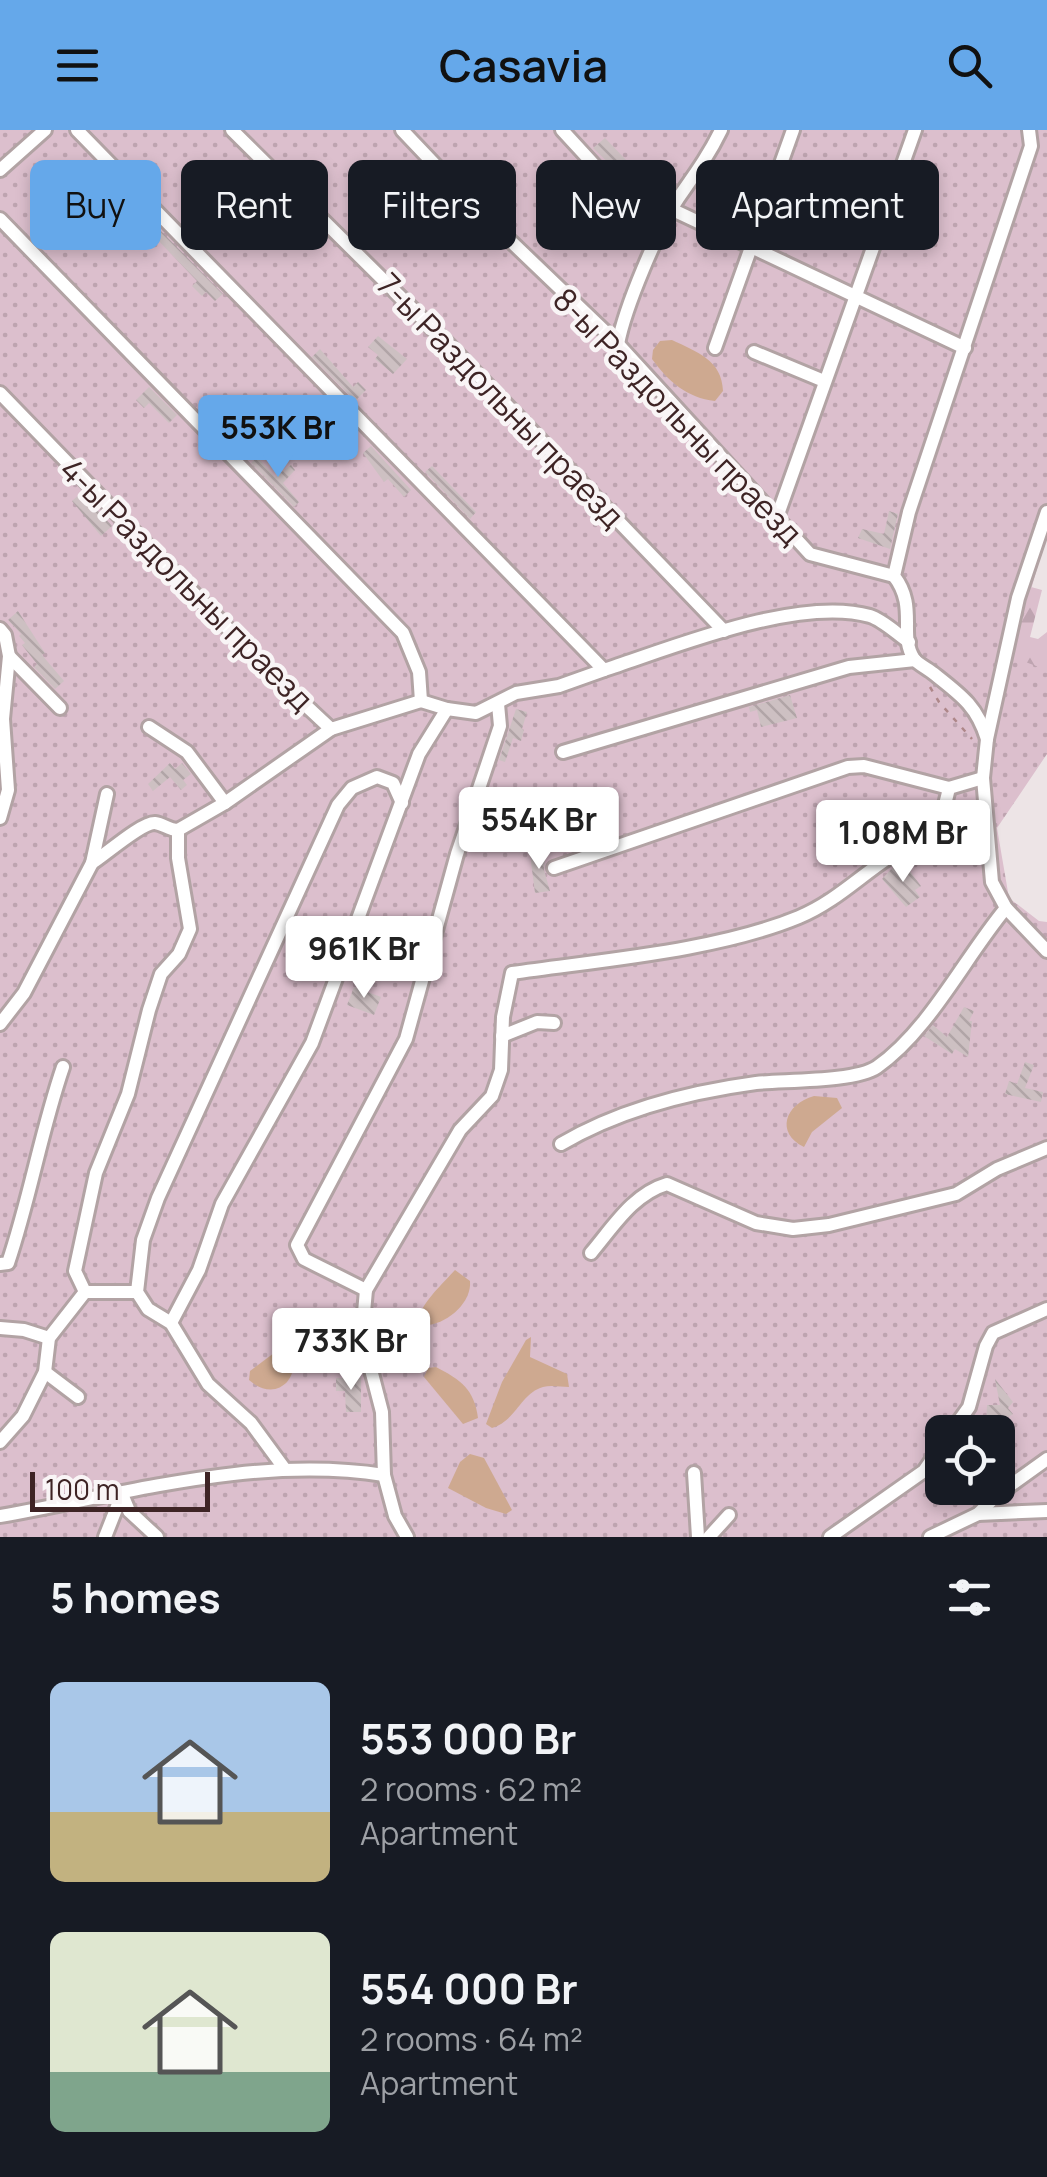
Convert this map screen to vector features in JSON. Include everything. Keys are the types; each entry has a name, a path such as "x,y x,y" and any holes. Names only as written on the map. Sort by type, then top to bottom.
{"street":[{"path":"0,170 44,130"},
{"path":"77,130 604,670"},
{"name":"7-ы Раздольны праезд","path":"232,130 450,346 724,630"},
{"name":"8-ы Раздольны праезд","path":"402,130 476,208 618,344 810,554 894,576"},
{"path":"562,130 590,160"},
{"path":"676,206 706,162 721,130"},
{"path":"782,160 793,130"},
{"path":"776,520 915,130"},
{"path":"987,739 979,712 915,660 909,642 904,589 894,576 908,512 1032,146 1029,130"},
{"path":"0,219 403,633 418,672 421,701"},
{"path":"618,344 622,322 654,250"},
{"path":"715,348 749,250"},
{"path":"754,250 965,348"},
{"path":"754,352 824,381"},
{"name":"4-ы Раздольны праезд","path":"0,394 331,730 178,830"},
{"path":"1047,512 1018,598 984,758 992,882 1006,908 1047,952"},
{"path":"331,730 421,701 476,713 516,693 559,686 724,630 783,617 838,612 873,617 909,642"},
{"path":"0,629 9,656 3,719 8,790 0,818"},
{"path":"9,656 60,708"},
{"path":"562,752 849,667 915,660"},
{"path":"366,1290 304,1259 297,1245 406,1039 457,854 500,726 498,704"},
{"path":"979,712 996,706"},
{"path":"171,1323 199,1270 230,1187 312,1043 420,754 447,709"},
{"path":"149,727 188,752 224,803"},
{"path":"554,868 848,767 864,766 949,788 984,778"},
{"path":"284,1468 251,1423 208,1384 171,1323 148,1309 137,1292 143,1240 158,1198 338,805 352,788 377,778 392,783 402,803"},
{"path":"407,1537 394,1516 384,1475 382,1412 362,1335 366,1290 460,1130 492,1096 501,1070 508,980 512,973 733,938 800,917 842,893 890,856 933,833 942,818 949,788"},
{"path":"0,1024 24,992 92,863 107,794"},
{"path":"85,1292 75,1271 96,1173 128,1094 161,974 179,954 190,929 178,858 178,830 156,823 145,825 92,863"},
{"path":"561,1144 597,1123 650,1105 755,1084 874,1070 910,1036 1006,908"},
{"path":"502,1036 537,1022 554,1023"},
{"path":"0,1264 8,1262 14,1246 48,1110 63,1067"},
{"path":"592,1253 634,1202 653,1188 667,1184 756,1224 792,1229 829,1225 956,1194 997,1169 1047,1148"},
{"path":"85,1292 137,1292"},
{"path":"0,1442 23,1416 45,1372 49,1338 85,1292"},
{"path":"963,1415 994,1333 1047,1308"},
{"path":"0,1328 49,1338"},
{"path":"45,1372 78,1398"},
{"path":"930,1537 978,1514 996,1495 1047,1458"},
{"path":"0,1516 197,1479 284,1468 337,1468 384,1475"},
{"path":"830,1537 925,1470"},
{"path":"694,1473 698,1537"},
{"path":"105,1537 122,1494"},
{"path":"122,1494 129,1512 156,1537"},
{"path":"978,1514 1047,1511"},
{"path":"709,1537 729,1515"}],"path":[{"path":"915,660 939,702 963,726 984,758"}],"green space":[{"path":"0,130 1047,130 1047,533 1012,657 1047,670 1047,754 997,828 1009,898 1039,921 1047,922 1047,1537 0,1537"},
{"path":"1031,587 1042,590 1030,637 1038,639 1047,632 1047,672 1011,659 1025,592"}],"shaded area":[{"path":"672,340 713,364 723,391 715,401 679,387 652,359 660,341"},
{"path":"814,1096 837,1098 842,1108 812,1132 804,1147 789,1134 787,1119 796,1105"},
{"path":"455,1270 470,1281 467,1296 451,1315 429,1325 424,1332 425,1344 418,1349 415,1337 419,1316"},
{"path":"531,1337 530,1357 567,1374 569,1387 546,1386 535,1390 507,1420 492,1428 486,1424 502,1382"},
{"path":"282,1347 293,1363 288,1381 272,1389 261,1388 249,1380 250,1371"},
{"path":"436,1367 465,1386 478,1418 463,1424 424,1377 428,1368"},
{"path":"470,1454 484,1458 512,1510 506,1514 486,1508 448,1488 460,1462"}],"building":[{"path":"605,138 626,160 605,160 593,148"},
{"path":"161,231 223,294 215,301 206,292 202,296 192,286 197,281 161,243"},
{"path":"378,336 407,359 393,374 375,359 378,355 368,347"},
{"path":"320,349 353,387 358,382 366,390 355,401 312,357"},
{"path":"149,387 177,415 169,423 149,403 144,408 136,400"},
{"path":"371,446 411,490 404,497 388,479 384,482 363,453"},
{"path":"257,457 275,477 291,465 295,470 283,483 299,502 294,507 251,463"},
{"path":"432,466 476,512 470,519 425,472"},
{"path":"82,492 112,526 101,536 72,501"},
{"path":"889,511 898,514 890,549 858,538 862,529 884,534"},
{"path":"18,611 45,653 42,655 64,681 55,689 34,667 37,664 22,645 25,643 21,634 8,620"},
{"path":"790,695 797,718 761,727 757,710 750,712 749,707"},
{"path":"516,709 527,712 524,730 521,741 513,738 505,762 499,760"},
{"path":"170,763 175,769 182,763 191,774 183,780 187,785 181,790 170,777 153,791 148,784"},
{"path":"546,851 544,870 550,891 535,893 530,854"},
{"path":"895,865 899,871 906,866 921,886 915,890 920,897 906,907 882,879"},
{"path":"354,987 381,997 374,1015 347,1005"},
{"path":"964,1007 974,1011 969,1021 968,1057 955,1049 952,1054 924,1036 933,1025 947,1037"},
{"path":"1025,1062 1034,1065 1025,1088 1043,1092 1041,1102 1005,1094 1009,1081 1017,1084"},
{"path":"336,1378 361,1378 361,1412 346,1412 345,1391 336,1391"},
{"path":"995,1379 1013,1402 1008,1408 1013,1414 986,1415 987,1405 1000,1405"}]}
